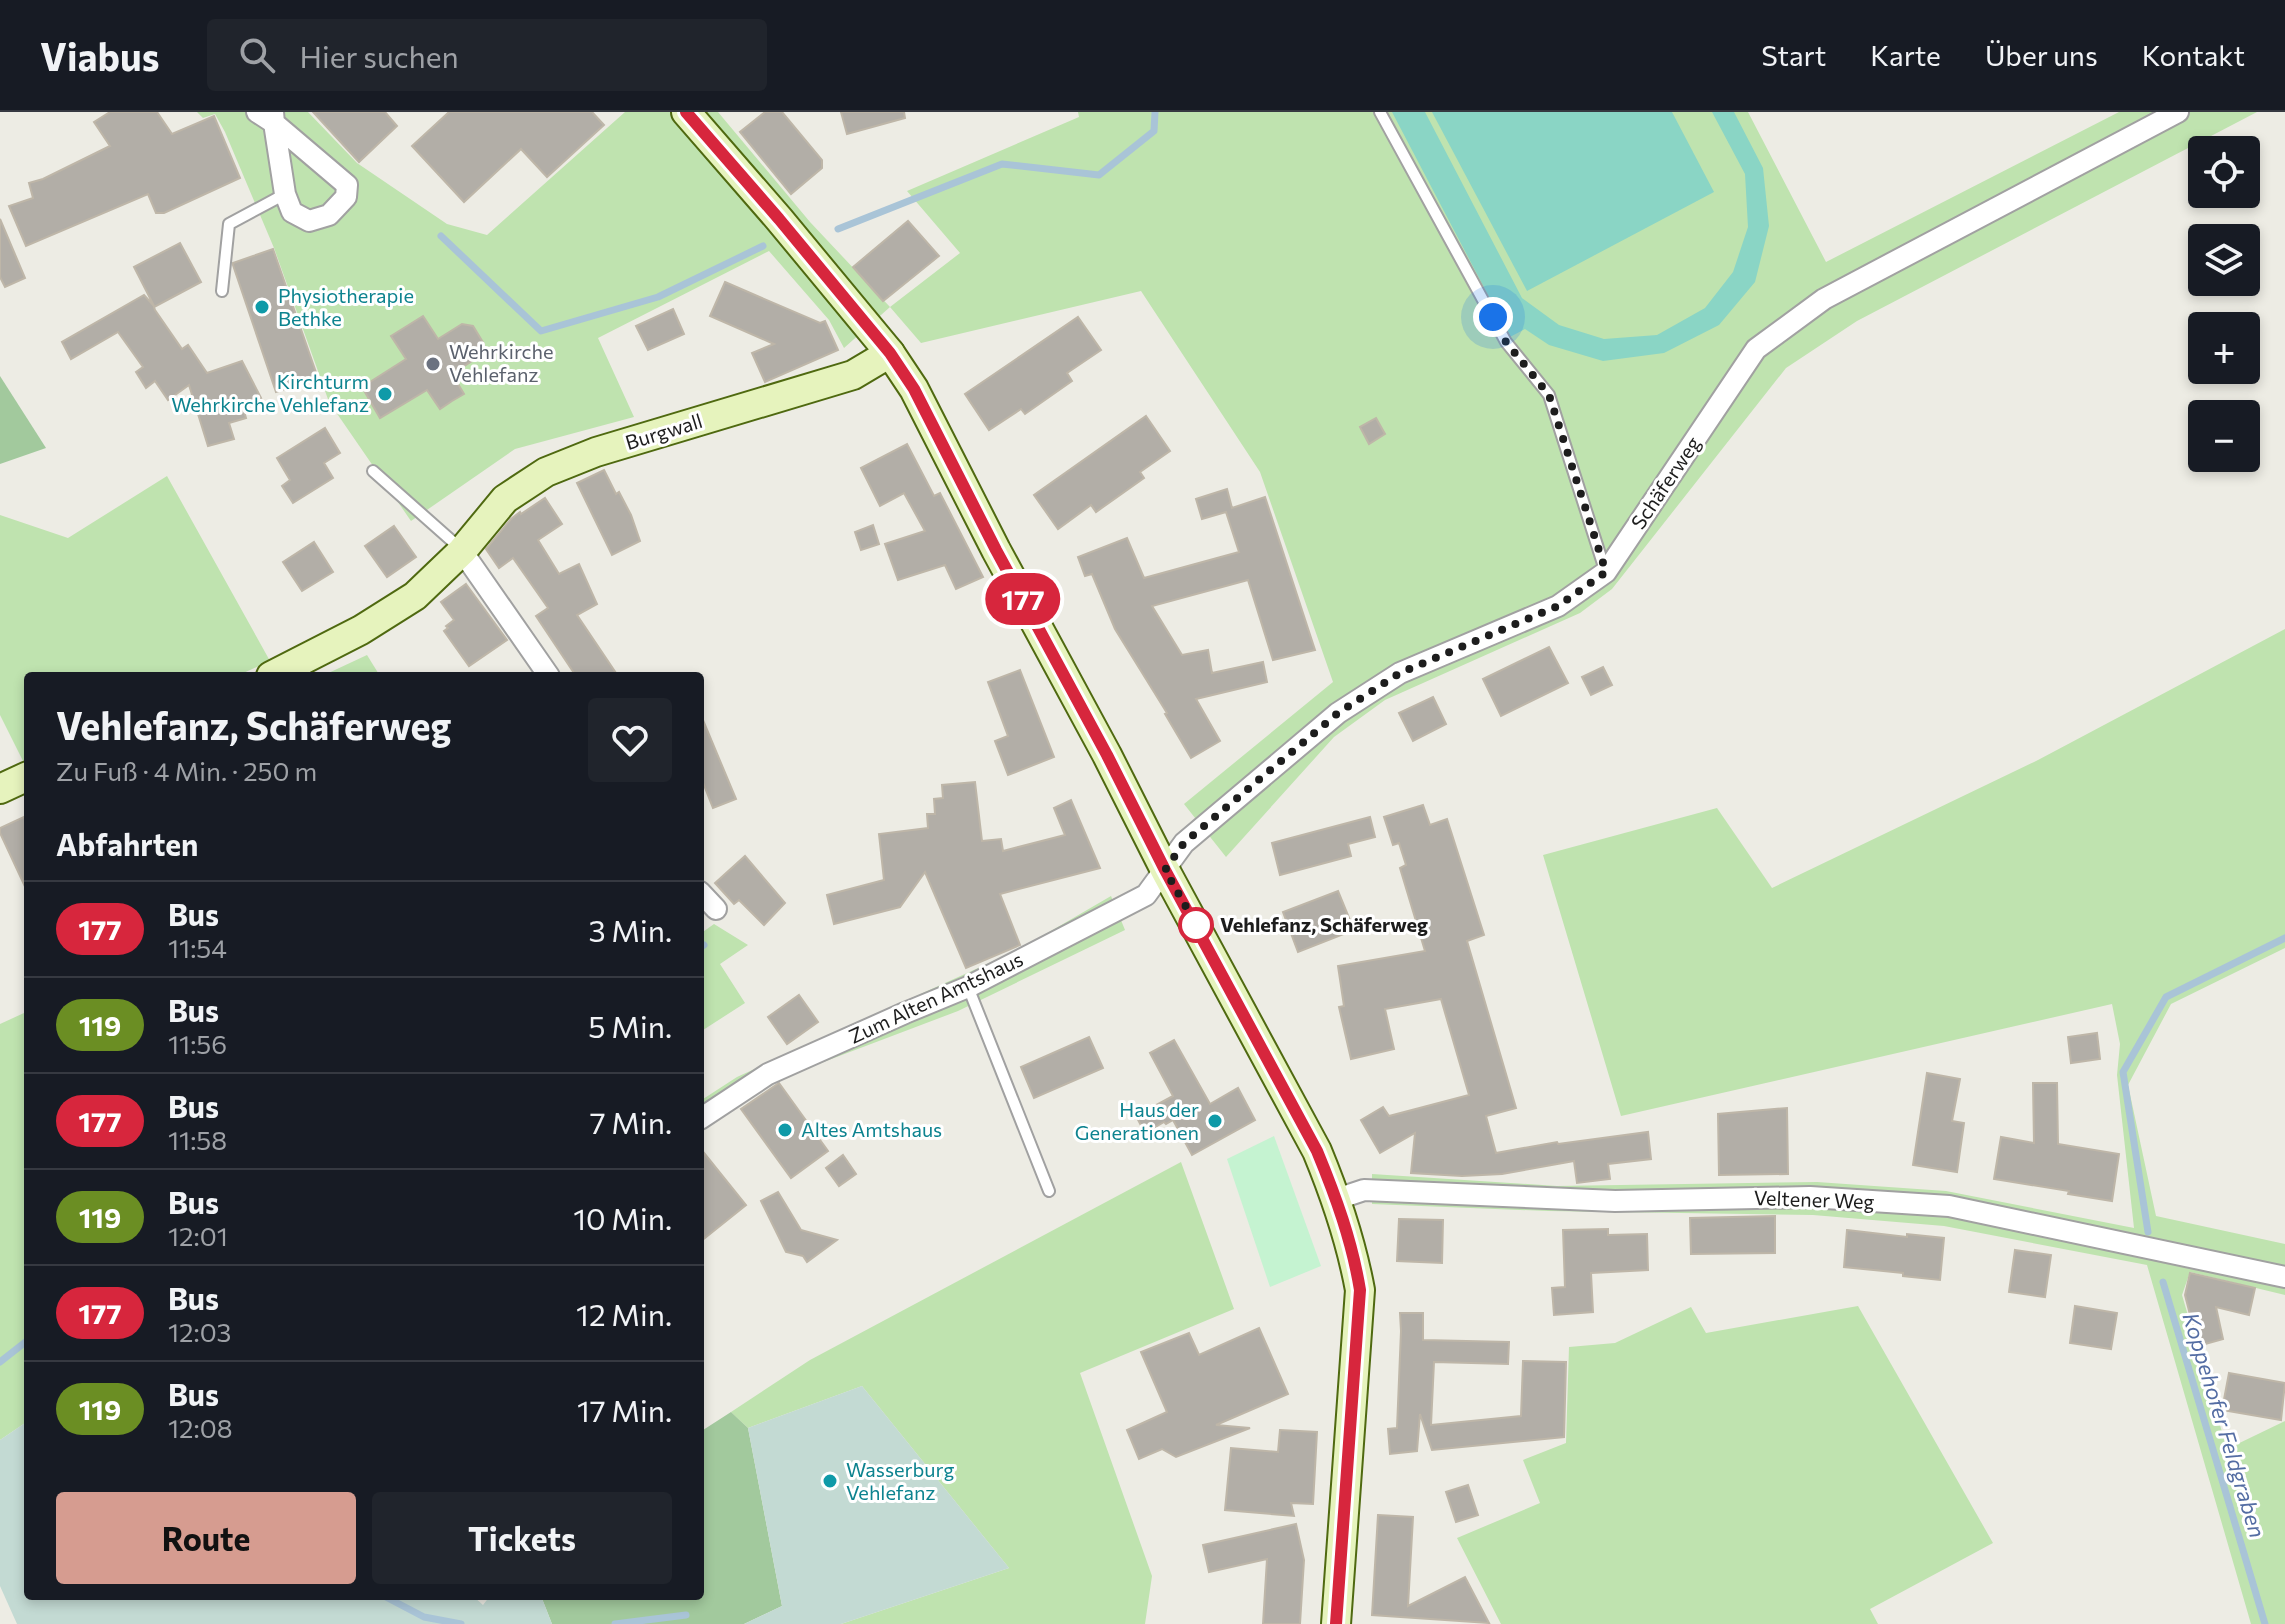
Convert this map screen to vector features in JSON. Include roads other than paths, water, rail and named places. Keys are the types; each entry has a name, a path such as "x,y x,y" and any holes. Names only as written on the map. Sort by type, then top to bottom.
{"main road":[{"path":"686,112 890,353 914,389 1165,870 1317,1151 1353,1250 1360,1290 1336,1624"},
{"name":"Burgwall","path":"279,672 361,630 415,596 462,551 505,499 546,472 596,452 853,375 890,353"},
{"path":"0,789 24,778"}],"street":[{"name":"Schäferweg","path":"1165,870 1184,843 1338,713 1400,673 1558,606 1606,572 1756,349 1824,299 2178,112"},
{"path":"268,116 347,185 346,197 329,215 309,221 292,212 285,194 268,116"},
{"path":"462,551 546,672"},
{"name":"Zum Alten Amtshaus","path":"704,1116 768,1074 968,987 1146,895 1165,870"},
{"path":"704,896 716,909"},
{"name":"Veltener Weg","path":"1337,1199 1364,1190 1615,1201 1810,1197 1949,1206 2285,1277"}],"lane":[{"path":"1380,112 1506,342 1549,395 1606,572"},
{"path":"222,291 229,224 285,194"},
{"path":"373,471 462,551"},
{"path":"968,987 1049,1191"}],"waterway":[{"path":"838,229 1002,164 1099,175 1154,131 1155,112"},
{"path":"441,236 541,331 658,297 763,246"},
{"name":"Koppehofer Feldgraben","path":"2148,1232 2123,1072 2166,997 2285,938"},
{"name":"Koppehofer Feldgraben","path":"2163,1282 2265,1624"},
{"path":"0,1362 24,1343"},
{"path":"392,1600 424,1617 461,1624"},
{"path":"615,1624 686,1615"}],"place":[{"name":"Physiotherapie Bethke","path":"262,307"},
{"name":"Wehrkirche Vehlefanz","path":"433,364"},
{"name":"Kirchturm Wehrkirche Vehlefanz","path":"385,394"},
{"name":"Vehlefanz, Schäferweg","path":"1196,925"},
{"name":"Haus der Generationen","path":"1215,1121"},
{"name":"Altes Amtshaus","path":"785,1130"},
{"name":"Wasserburg Vehlefanz","path":"830,1481"}]}
